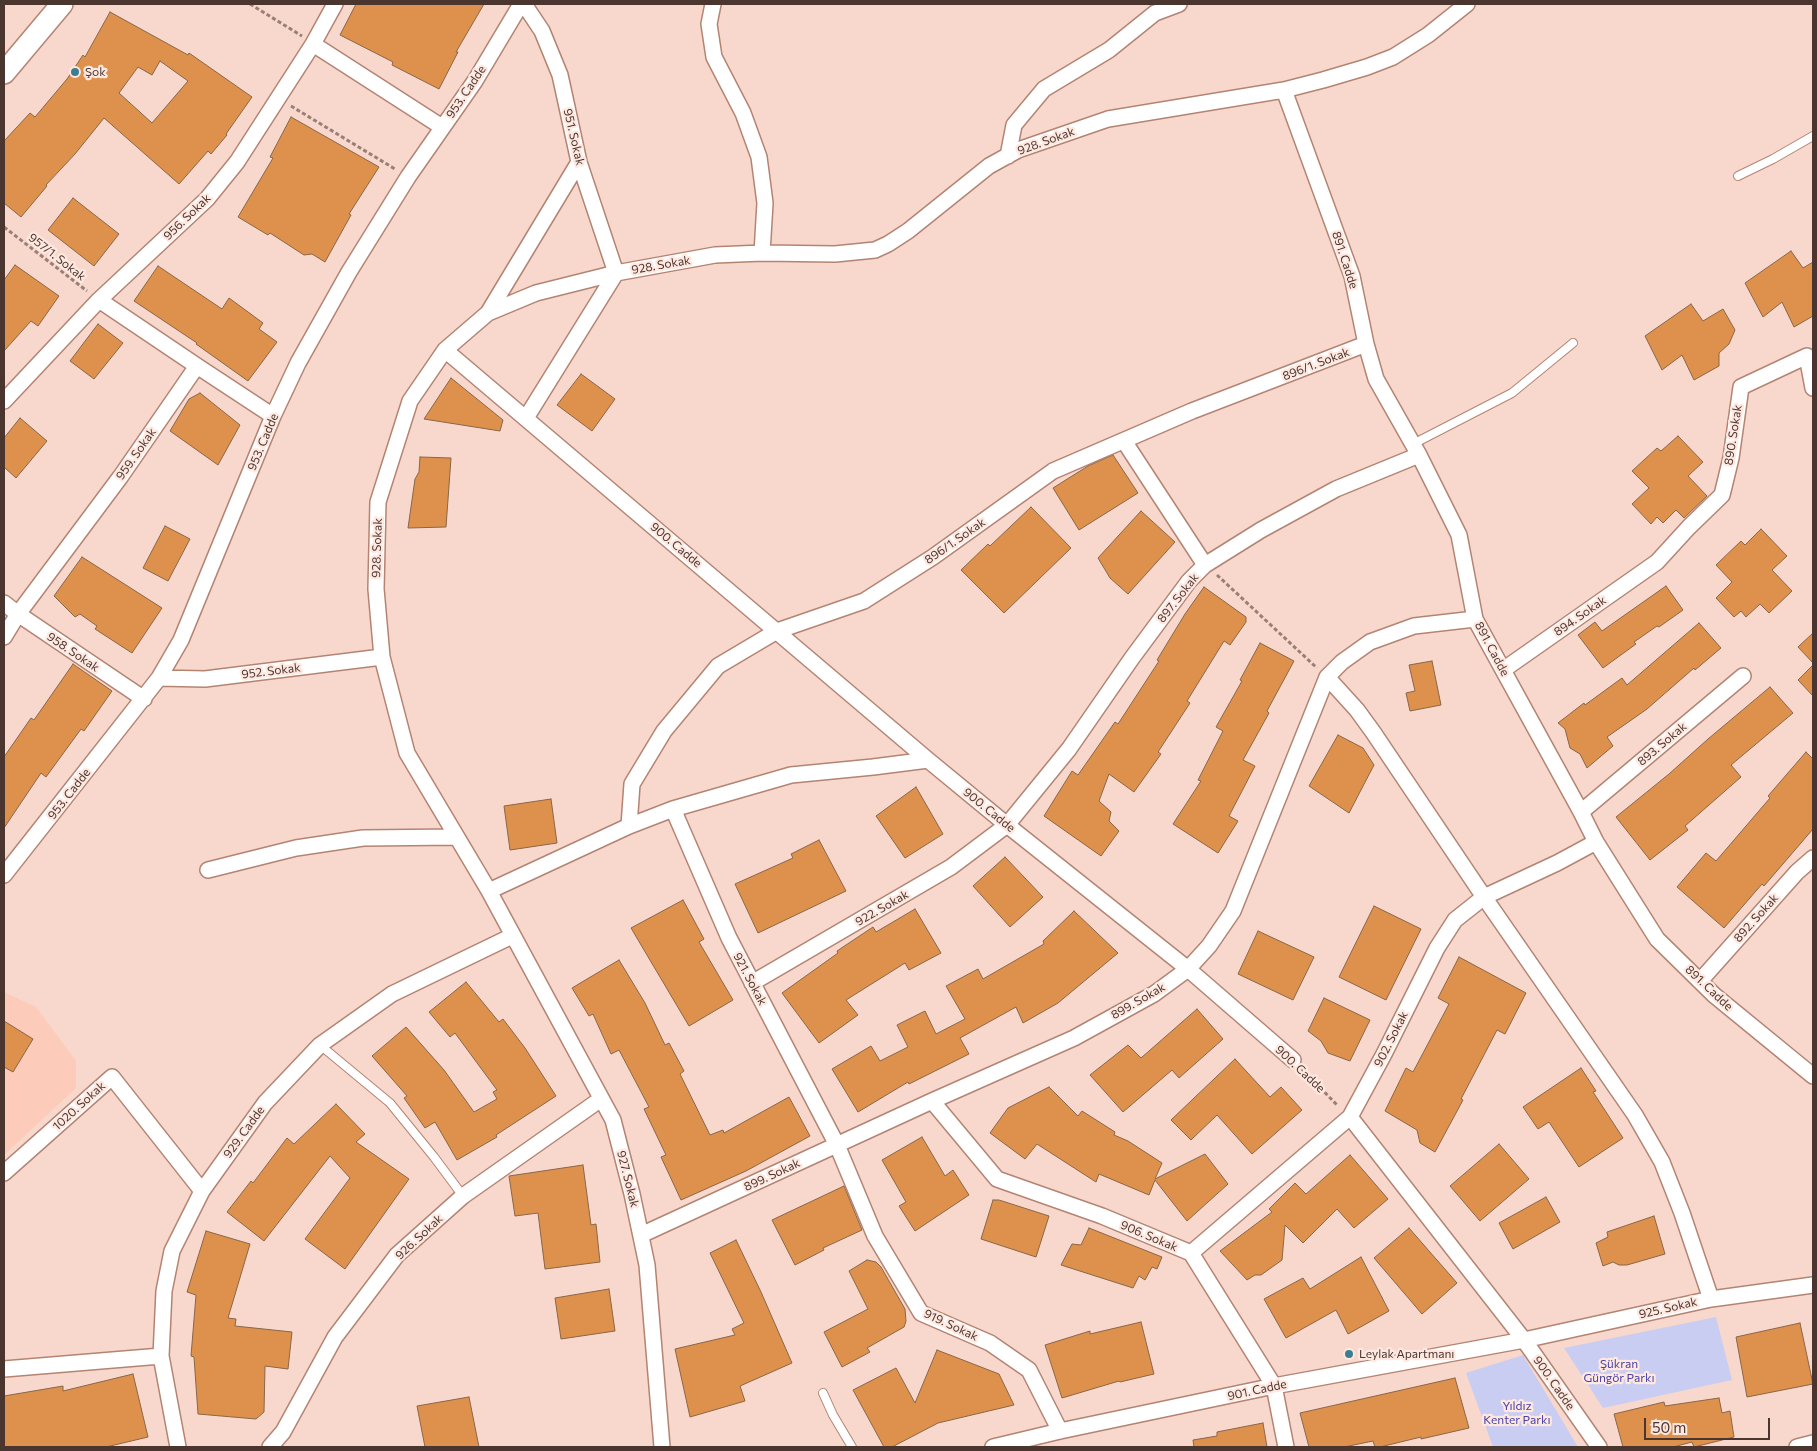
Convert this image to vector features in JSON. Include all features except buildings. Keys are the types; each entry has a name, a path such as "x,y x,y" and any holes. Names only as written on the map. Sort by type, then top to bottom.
{"main road":[{"path":"4,73 62,4"}],"street":[{"name":"956. Sokak","path":"4,401 99,300 207,199 237,162 313,44 334,4"},
{"name":"953. Cadde","path":"4,875 159,678 181,640 298,363 349,272 408,177 476,82 523,4"},
{"name":"951. Sokak","path":"523,4 542,31 560,75 579,162 616,273"},
{"path":"712,4 709,24 714,57 743,113 759,157 765,203 762,253"},
{"path":"1008,156 1014,125 1044,89 1109,50 1155,13 1179,4"},
{"name":"928. Sokak","path":"512,936 489,890 407,753 382,657 376,589 378,502 410,401 445,350 488,313 536,293 616,273 715,255 762,253 835,254 875,250 908,231 989,166 1018,150 1108,119 1284,90 1367,67 1393,56 1428,35 1467,4"},
{"path":"313,44 442,127"},
{"name":"891. Cadde","path":"1284,90 1352,276 1366,344 1376,379 1416,449 1460,536 1476,619 1503,670 1596,842 1658,939 1714,995 1813,1076"},
{"path":"488,313 579,162"},
{"path":"526,418 616,273"},
{"path":"99,300 274,416"},
{"name":"896/1. Sokak","path":"629,826 632,784 664,731 718,666 777,631 864,601 933,557 1053,471 1192,411 1366,344"},
{"name":"900. Cadde","path":"445,350 928,760 1188,969 1293,1060"},
{"name":"890. Sokak","path":"1657,562 1722,495 1731,458 1741,387 1807,356 1813,388"},
{"name":"959. Sokak","path":"4,637 18,614 121,476 197,366"},
{"path":"1124,441 1206,564"},
{"name":"897. Sokak","path":"1007,825 1068,749 1189,581 1206,564 1261,530 1336,489 1416,449"},
{"name":"894. Sokak","path":"1503,670 1657,562"},
{"name":"958. Sokak","path":"4,603 144,699"},
{"name":"899. Sokak","path":"641,1235 932,1100 1074,1038 1154,994 1188,969 1209,946 1233,911 1326,677 1342,662 1370,642 1414,626 1476,619"},
{"name":"952. Sokak","path":"159,678 205,679 382,657"},
{"name":"893. Sokak","path":"1581,812 1743,676"},
{"path":"1326,677 1357,710 1373,732 1629,1107 1662,1162 1682,1213 1711,1298"},
{"path":"489,890 629,826 673,809 791,775 928,760"},
{"name":"921. Sokak","path":"673,809 729,938 837,1145"},
{"name":"922. Sokak","path":"752,983 951,867 1007,825"},
{"path":"208,870 296,848 363,838 457,837"},
{"name":"902. Sokak","path":"1191,1253 1350,1116 1384,1054 1437,948 1455,920 1484,897 1557,863 1596,842"},
{"name":"892. Sokak","path":"1700,981 1797,872 1813,858"},
{"name":"929. Cadde","path":"178,1447 161,1356 164,1291 172,1251 202,1191 265,1103 320,1045 392,994 512,936"},
{"name":"927. Sokak","path":"512,936 613,1120 647,1265 662,1447"},
{"name":"1020. Sokak","path":"4,1173 112,1077 202,1191"},
{"name":"926. Sokak","path":"270,1447 283,1432 335,1337 398,1255 463,1196 601,1099"},
{"name":"906. Sokak","path":"932,1100 996,1179 1102,1216 1191,1253 1274,1386 1286,1447"},
{"name":"900. Cadde","path":"1350,1116 1524,1340 1599,1447"},
{"name":"919. Sokak","path":"837,1145 875,1236 921,1313 990,1343 1029,1370 1060,1431"},
{"name":"925. Sokak","path":"1524,1340 1711,1298 1813,1285"},
{"name":"901. Cadde","path":"992,1447 1274,1386 1524,1340"},
{"path":"4,1368 161,1356"},
{"path":"1797,1447 1813,1443"}],"lane":[{"path":"1738,176 1813,136"},
{"path":"1416,449 1512,393 1573,343"},
{"path":"320,1045 390,1103 463,1196"},
{"path":"823,1393 833,1415 852,1447"}],"path":[{"path":"250,4 313,44"},
{"path":"278,98 408,177"},
{"name":"957/1. Sokak","path":"4,227 99,300"},
{"path":"1206,564 1326,677"},
{"name":"900. Cadde","path":"1293,1060 1350,1116"}],"shaded area":[{"path":"4,992 36,1007 76,1061 76,1088 4,1155"}],"green space":[{"name":"Şükran Güngör Parkı","path":"1716,1317 1732,1380 1603,1408 1564,1348"},
{"name":"Yıldız Kenter Parkı","path":"1523,1355 1578,1447 1493,1447 1466,1373"}],"place":[{"name":"Şok","path":"75,72"},
{"name":"Leylak Apartmanı","path":"1349,1354"}]}
